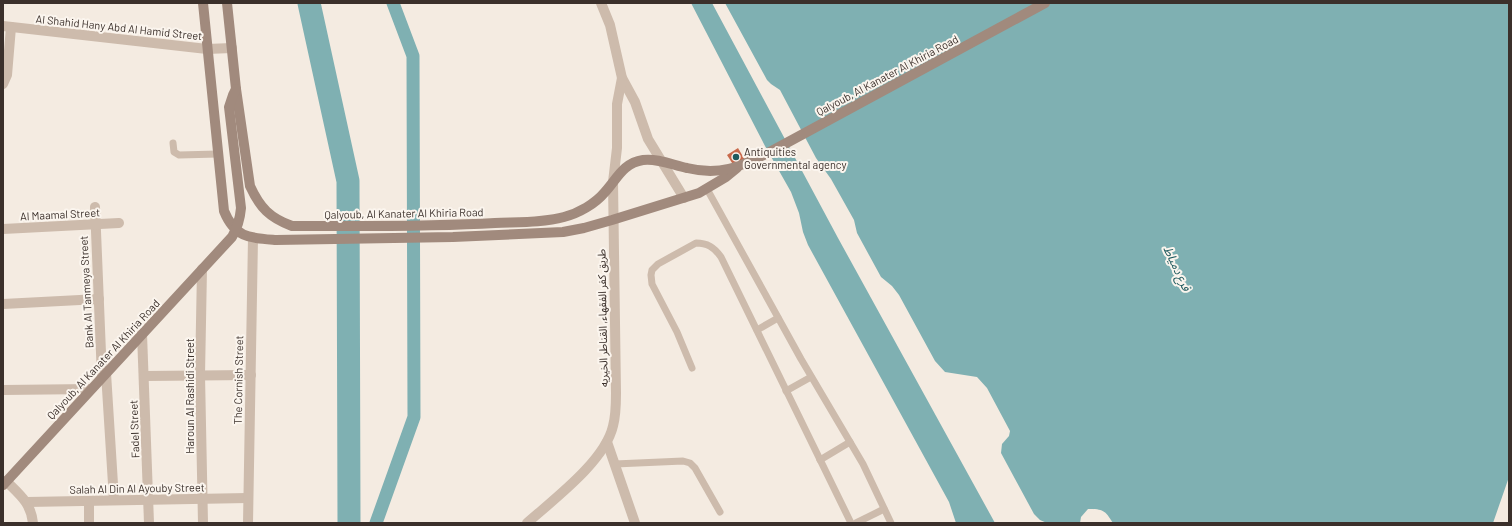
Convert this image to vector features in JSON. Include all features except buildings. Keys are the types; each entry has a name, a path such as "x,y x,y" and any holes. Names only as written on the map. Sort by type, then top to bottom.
{"main road":[{"path":"203,3 224,211 236,230"},
{"name":"Qalyoub, Al Kanater Al Khiria Road","path":"227,3 236,89 250,186 255,197 270,215 279,221 292,226 454,226 543,220 566,216 587,207 605,192 625,167 634,162 652,160 701,170 726,170 738,167 768,154 1045,3"},
{"path":"236,89 229,107 241,208 240,219 236,230"},
{"name":"Qalyoub, Al Kanater Al Khiria Road","path":"5,483 232,237 236,230 244,236 252,238 276,240 453,237 563,232 584,228 684,198 707,189 726,177 738,167"}],"street":[{"name":"طريق كفر الفقهاء, القناطر الخيريه","path":"601,3 610,25 622,78 635,102 648,139 684,198"},
{"name":"Al Shahid Hany Abd Al Hamid Street","path":"7,26 207,49 232,48"},
{"path":"3,84 7,75 7,26"},
{"name":"طريق كفر الفقهاء, القناطر الخيريه","path":"527,523 594,462 607,442 613,426 616,410 612,220 613,182 617,148 617,104 622,78"},
{"name":"Bank Al Tanmeya Street","path":"95,207 99,298 114,500"},
{"name":"Al Maamal Street","path":"3,229 119,223"},
{"name":"The Cornish Street","path":"248,523 252,238"},
{"name":"Haroun Al Rashidi Street","path":"202,269 200,375 203,523"},
{"path":"3,304 99,298"},
{"name":"Fadel Street","path":"142,334 149,523"},
{"path":"144,376 251,375"},
{"path":"3,390 92,389"},
{"path":"607,442 635,523"},
{"path":"5,483 27,502 33,523"},
{"name":"Salah Al Din Al Ayouby Street","path":"27,502 248,498"},
{"path":"89,501 90,523"}],"lane":[{"path":"173,144 174,152 179,155 218,154"},
{"path":"707,189 811,377 863,464 891,523"},
{"path":"692,368 677,332 651,280 651,275 655,267 696,243 707,245 717,251 851,523"},
{"path":"757,330 778,318"},
{"path":"786,391 811,377"},
{"path":"820,460 850,442"},
{"path":"615,464 683,461 690,463 696,468 720,512"},
{"path":"856,523 884,509"}],"water":[{"path":"691,3 712,3 838,238 995,523 956,523 949,502 808,245 803,232 799,213 791,192 765,146"},
{"name":"فرع دمياط","path":"725,3 1509,3 1509,477 1493,523 1113,523 1106,513 1097,509 1088,509 1081,517 1080,523 1047,523 1040,520 1034,514 1001,453 1002,444 1009,436 1010,431 987,388 977,377 945,372 935,361 899,295 892,286 881,277 857,233 854,220 831,179 816,158 780,90 767,80"}],"waterway":[{"path":"309,3 348,181 349,523"},
{"path":"376,523 414,417 413,56 393,3"}],"place":[{"name":"Antiquities Governmental agency","path":"736,157"}]}
